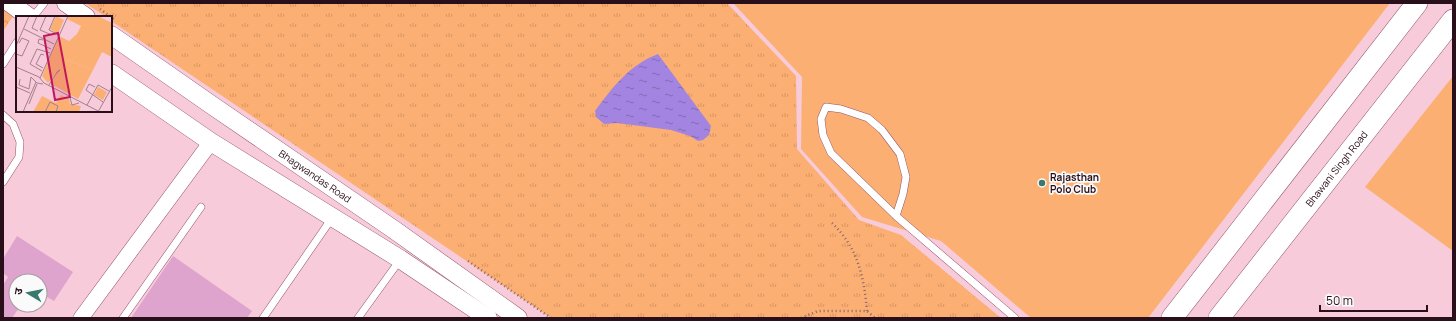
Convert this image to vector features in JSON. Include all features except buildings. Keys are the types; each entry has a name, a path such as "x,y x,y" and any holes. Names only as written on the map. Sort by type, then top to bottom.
{"main road":[{"path":"1172,318 1417,3"},
{"name":"Bhawani Singh Road","path":"1219,318 1453,20"}],"street":[{"path":"10,3 28,16"},
{"path":"66,3 85,16"},
{"name":"Bhagwandas Road","path":"112,36 393,229 518,318"},
{"path":"112,74 211,142 400,260 485,317"},
{"path":"81,318 211,142"}],"lane":[{"path":"34,16 44,3"},
{"path":"3,64 16,44"},
{"path":"896,216 903,194 906,177 900,154 882,130 868,118 841,109 826,107 821,119 823,135 831,153 896,216 1015,318"},
{"path":"3,115 13,124 20,142 19,157 3,182"},
{"path":"123,318 201,207"},
{"path":"263,318 332,217"},
{"path":"358,318 400,260"}],"path":[{"path":"832,223 842,232 853,249 861,270 867,311"},
{"path":"801,318 818,311 867,311 875,318"}],"green space":[{"path":"85,3 727,3 796,76 797,149 859,220 901,235 1001,318 551,318 112,22 112,16 104,16"},
{"name":"Rajasthan Polo Club","path":"733,3 1390,3 1148,318 1031,318 941,241 862,217 801,149 802,77"},
{"path":"3,4 16,12 3,31"},
{"path":"1453,76 1453,251 1365,187"}],"water":[{"path":"658,54 711,126 709,135 703,140 698,141 690,136 671,130 617,123 604,124 596,117 595,111 622,78 638,64"}],"place":[{"name":"Rajasthan Polo Club","path":"1042,183"}]}
